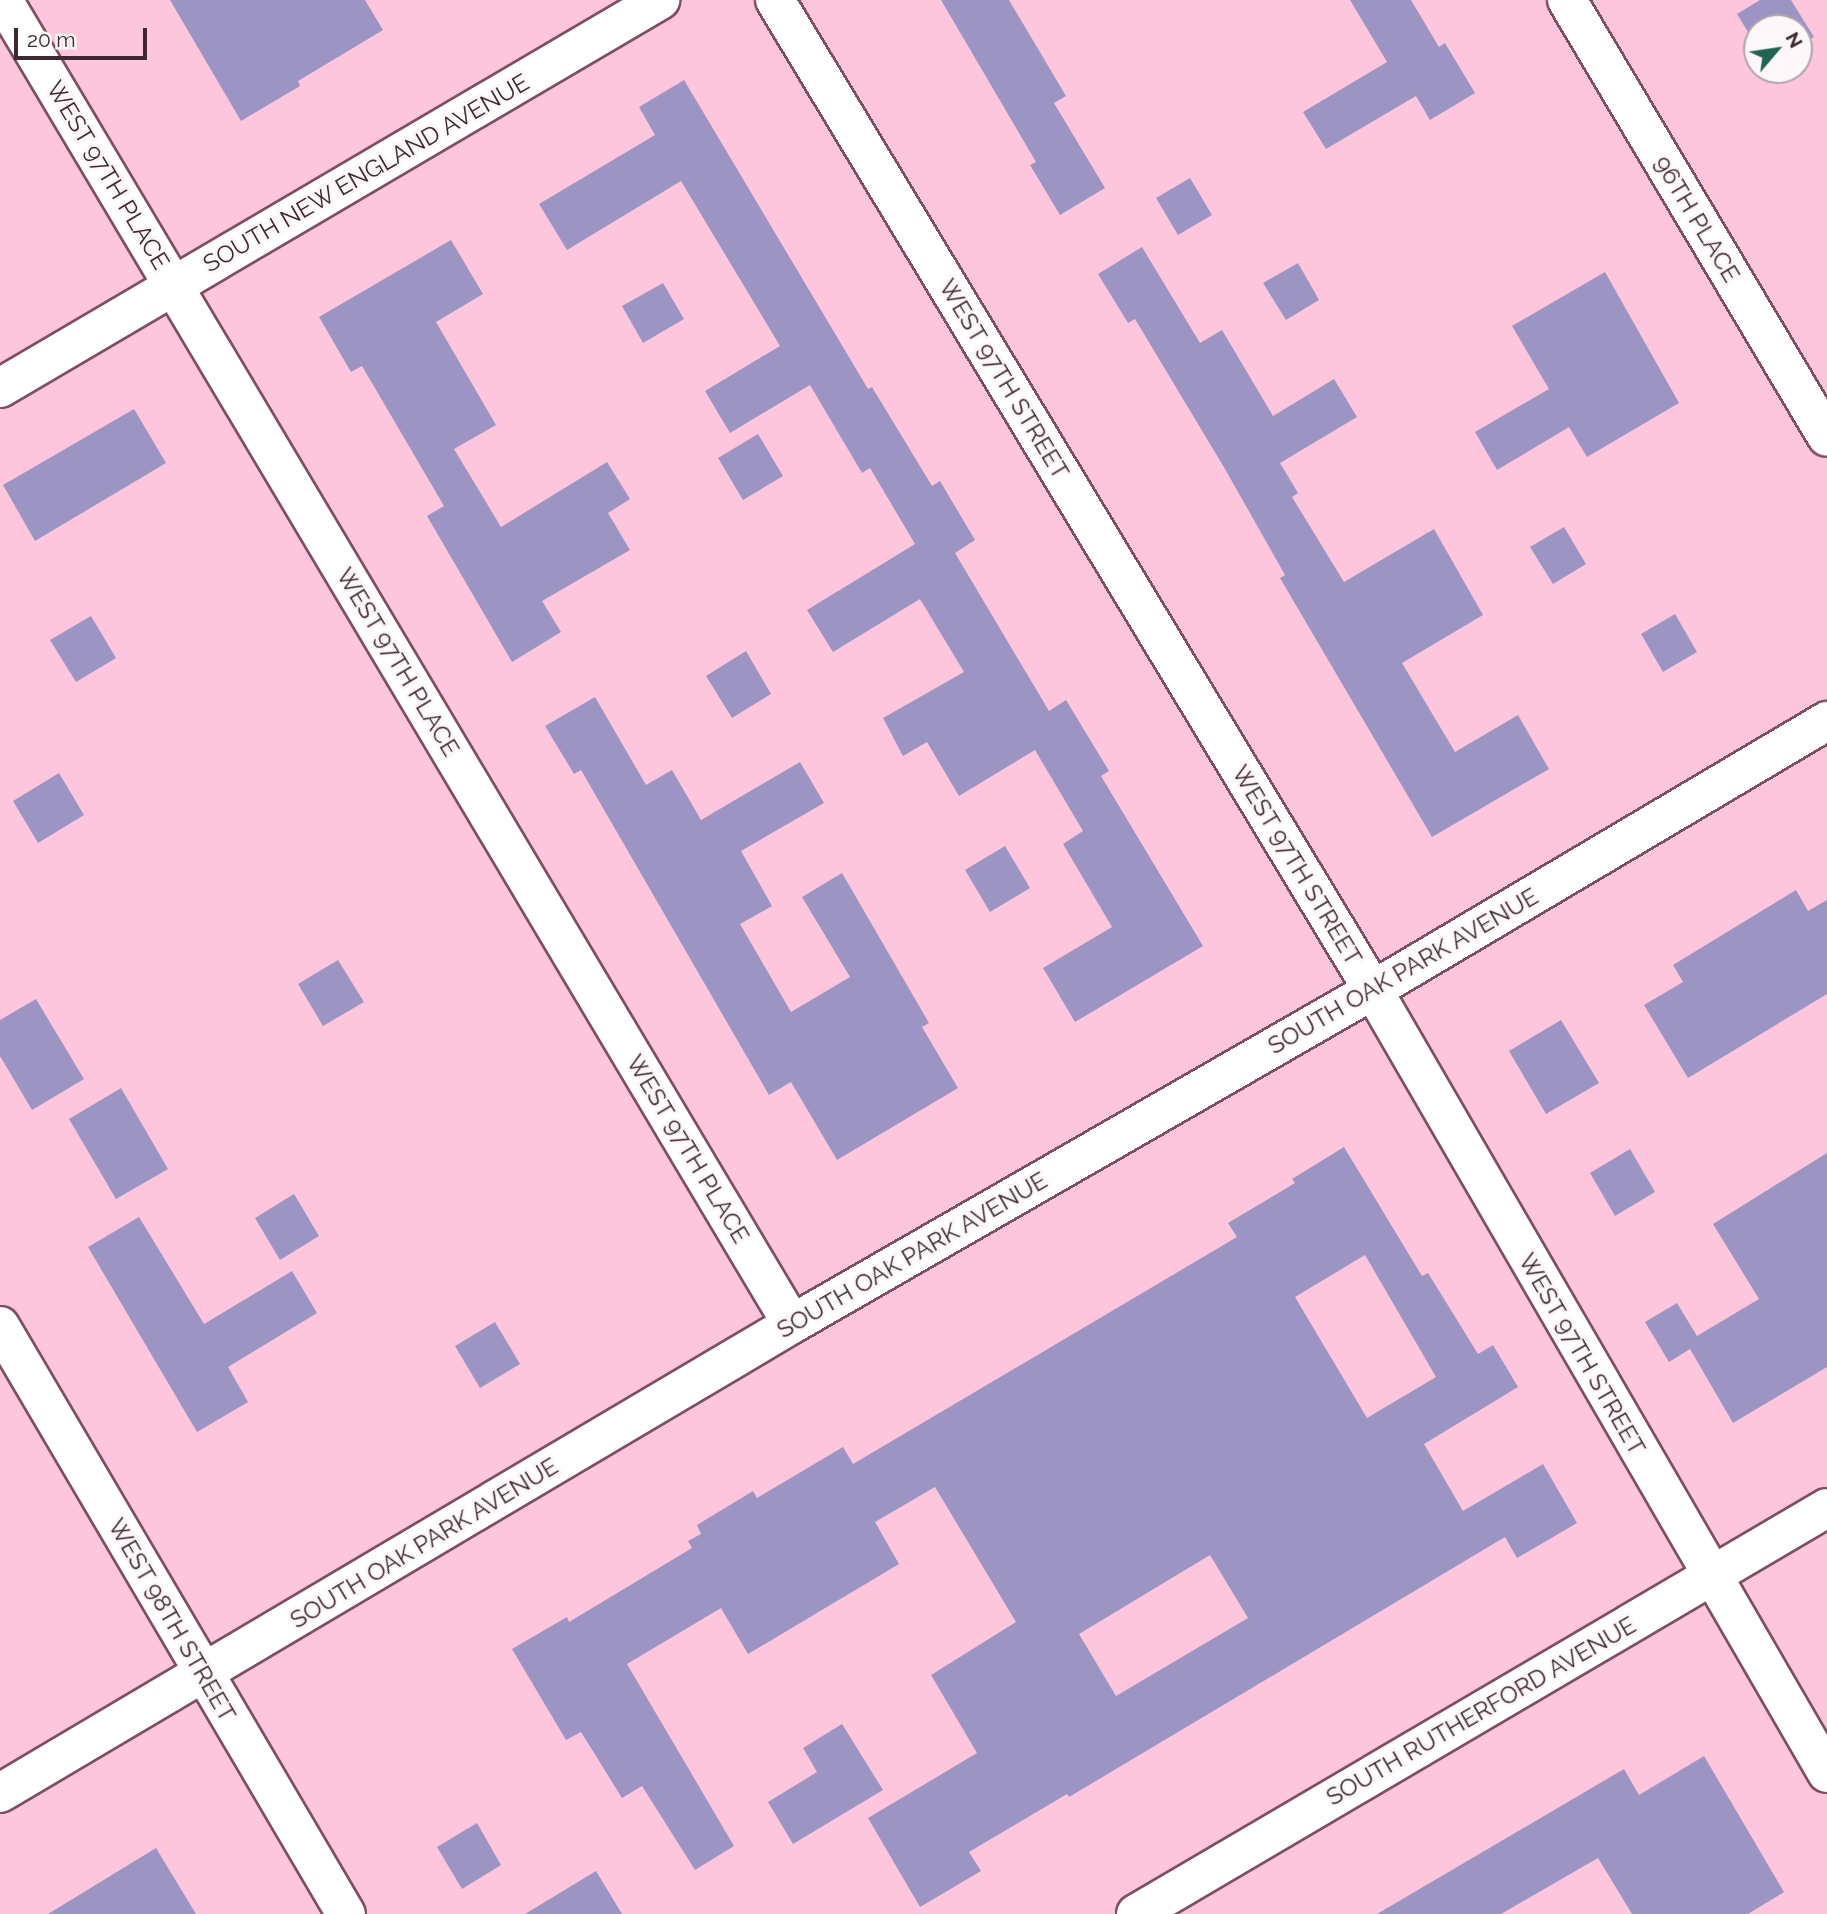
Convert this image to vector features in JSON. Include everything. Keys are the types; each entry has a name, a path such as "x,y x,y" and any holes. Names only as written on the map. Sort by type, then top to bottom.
{"street":[{"name":"WEST 97TH PLACE","path":"3,0 792,1324"},
{"name":"SOUTH NEW ENGLAND AVENUE","path":"0,388 660,0"},
{"name":"WEST 97TH STREET","path":"775,0 1373,990 1710,1576 1827,1773"},
{"name":"96TH PLACE","path":"1567,0 1827,437"},
{"name":"SOUTH OAK PARK AVENUE","path":"0,1793 792,1324 1373,990 1827,721"},
{"name":"WEST 98TH STREET","path":"0,1326 346,1914"},
{"name":"SOUTH RUTHERFORD AVENUE","path":"1136,1914 1827,1508"}],"building":[{"path":"170,0 365,0 383,30 298,81 300,86 241,121"},
{"path":"941,0 1009,0 1066,96 1054,103 1105,188 1060,215 1030,165 1036,162"},
{"path":"1350,0 1411,0 1439,47 1445,43 1475,93 1430,120 1416,96 1326,149 1303,112 1387,62"},
{"path":"1760,0 1791,0 1800,14 1743,14 1743,24 1737,14"},
{"path":"684,80 868,389 872,387 932,486 940,481 975,540 955,553 1049,711 1066,700 1109,771 1101,776 1203,946 1075,1022 1043,968 1112,927 1063,844 1083,831 1035,750 959,796 927,742 903,756 883,718 964,672 920,599 833,652 807,610 915,544 870,468 862,473 810,385 730,433 705,391 780,346 681,181 567,250 539,204 655,135 639,107"},
{"path":"1190,178 1212,215 1178,235 1156,198"},
{"path":"451,240 483,294 436,322 496,425 454,449 501,527 607,462 630,499 608,513 630,550 542,601 561,632 512,662 427,516 444,506 362,366 351,372 319,317"},
{"path":"1142,247 1200,343 1222,330 1273,416 1334,379 1357,417 1280,463 1298,493 1292,497 1344,582 1434,529 1483,615 1402,663 1455,752 1518,715 1549,769 1432,837 1280,578 1285,575 1225,469 1135,319 1128,323 1098,274"},
{"path":"1298,263 1319,300 1286,320 1263,283"},
{"path":"1605,272 1679,403 1587,457 1569,427 1497,470 1475,432 1549,389 1512,326"},
{"path":"663,283 684,319 643,343 622,306"},
{"path":"134,409 166,463 35,541 3,485"},
{"path":"758,434 783,476 743,500 718,458"},
{"path":"1564,527 1586,564 1553,584 1530,547"},
{"path":"1675,614 1697,652 1663,672 1641,634"},
{"path":"91,616 116,658 76,682 50,640"},
{"path":"746,651 771,694 732,718 706,676"},
{"path":"595,697 646,785 672,770 701,820 800,762 824,803 741,851 772,906 740,924 791,1012 850,977 802,897 842,873 929,1023 922,1027 958,1088 837,1160 791,1082 769,1095 581,770 574,774 545,726"},
{"path":"59,773 84,815 38,843 13,801"},
{"path":"1005,846 1030,888 990,912 965,870"},
{"path":"1796,890 1808,911 1827,900 1827,994 1688,1078 1644,1005 1683,982 1673,965"},
{"path":"338,960 364,1002 323,1026 298,984"},
{"path":"36,999 84,1079 32,1110 0,1056 0,1020"},
{"path":"1561,1020 1599,1083 1546,1114 1509,1051"},
{"path":"121,1088 168,1169 116,1199 69,1119"},
{"path":"1344,1147 1422,1276 1428,1273 1478,1354 1493,1345 1518,1387 1424,1444 1463,1511 1543,1464 1577,1523 1517,1558 1505,1537 1069,1797 1067,1794 969,1852 981,1871 920,1907 868,1818 977,1753 931,1675 1016,1622 935,1487 875,1522 899,1564 748,1654 721,1608 627,1664 734,1846 695,1870 642,1786 622,1798 581,1732 566,1740 512,1649 567,1617 569,1622 692,1548 688,1541 701,1534 697,1525 753,1491 757,1498 843,1447 853,1464 1237,1237 1228,1223 1295,1183 1292,1179","holes":["1365,1255 1436,1377 1367,1418 1295,1297","1210,1555 1248,1618 1116,1696 1079,1634"]},
{"path":"1630,1149 1655,1192 1615,1216 1590,1173"},
{"path":"1827,1153 1827,1367 1733,1423 1690,1349 1669,1362 1645,1322 1677,1303 1697,1336 1759,1299 1713,1224"},
{"path":"294,1194 319,1236 280,1260 255,1218"},
{"path":"139,1217 204,1324 292,1271 317,1313 228,1367 248,1402 197,1432 88,1247"},
{"path":"495,1322 520,1364 480,1388 455,1346"},
{"path":"842,1724 883,1790 793,1844 768,1802 817,1772 803,1748"},
{"path":"1704,1756 1784,1892 1748,1914 1632,1914 1598,1858 1501,1914 1377,1914 1624,1769 1639,1795"},
{"path":"477,1823 501,1865 462,1889 437,1847"},
{"path":"156,1848 196,1914 48,1914"},
{"path":"596,1871 622,1914 525,1914"}]}
